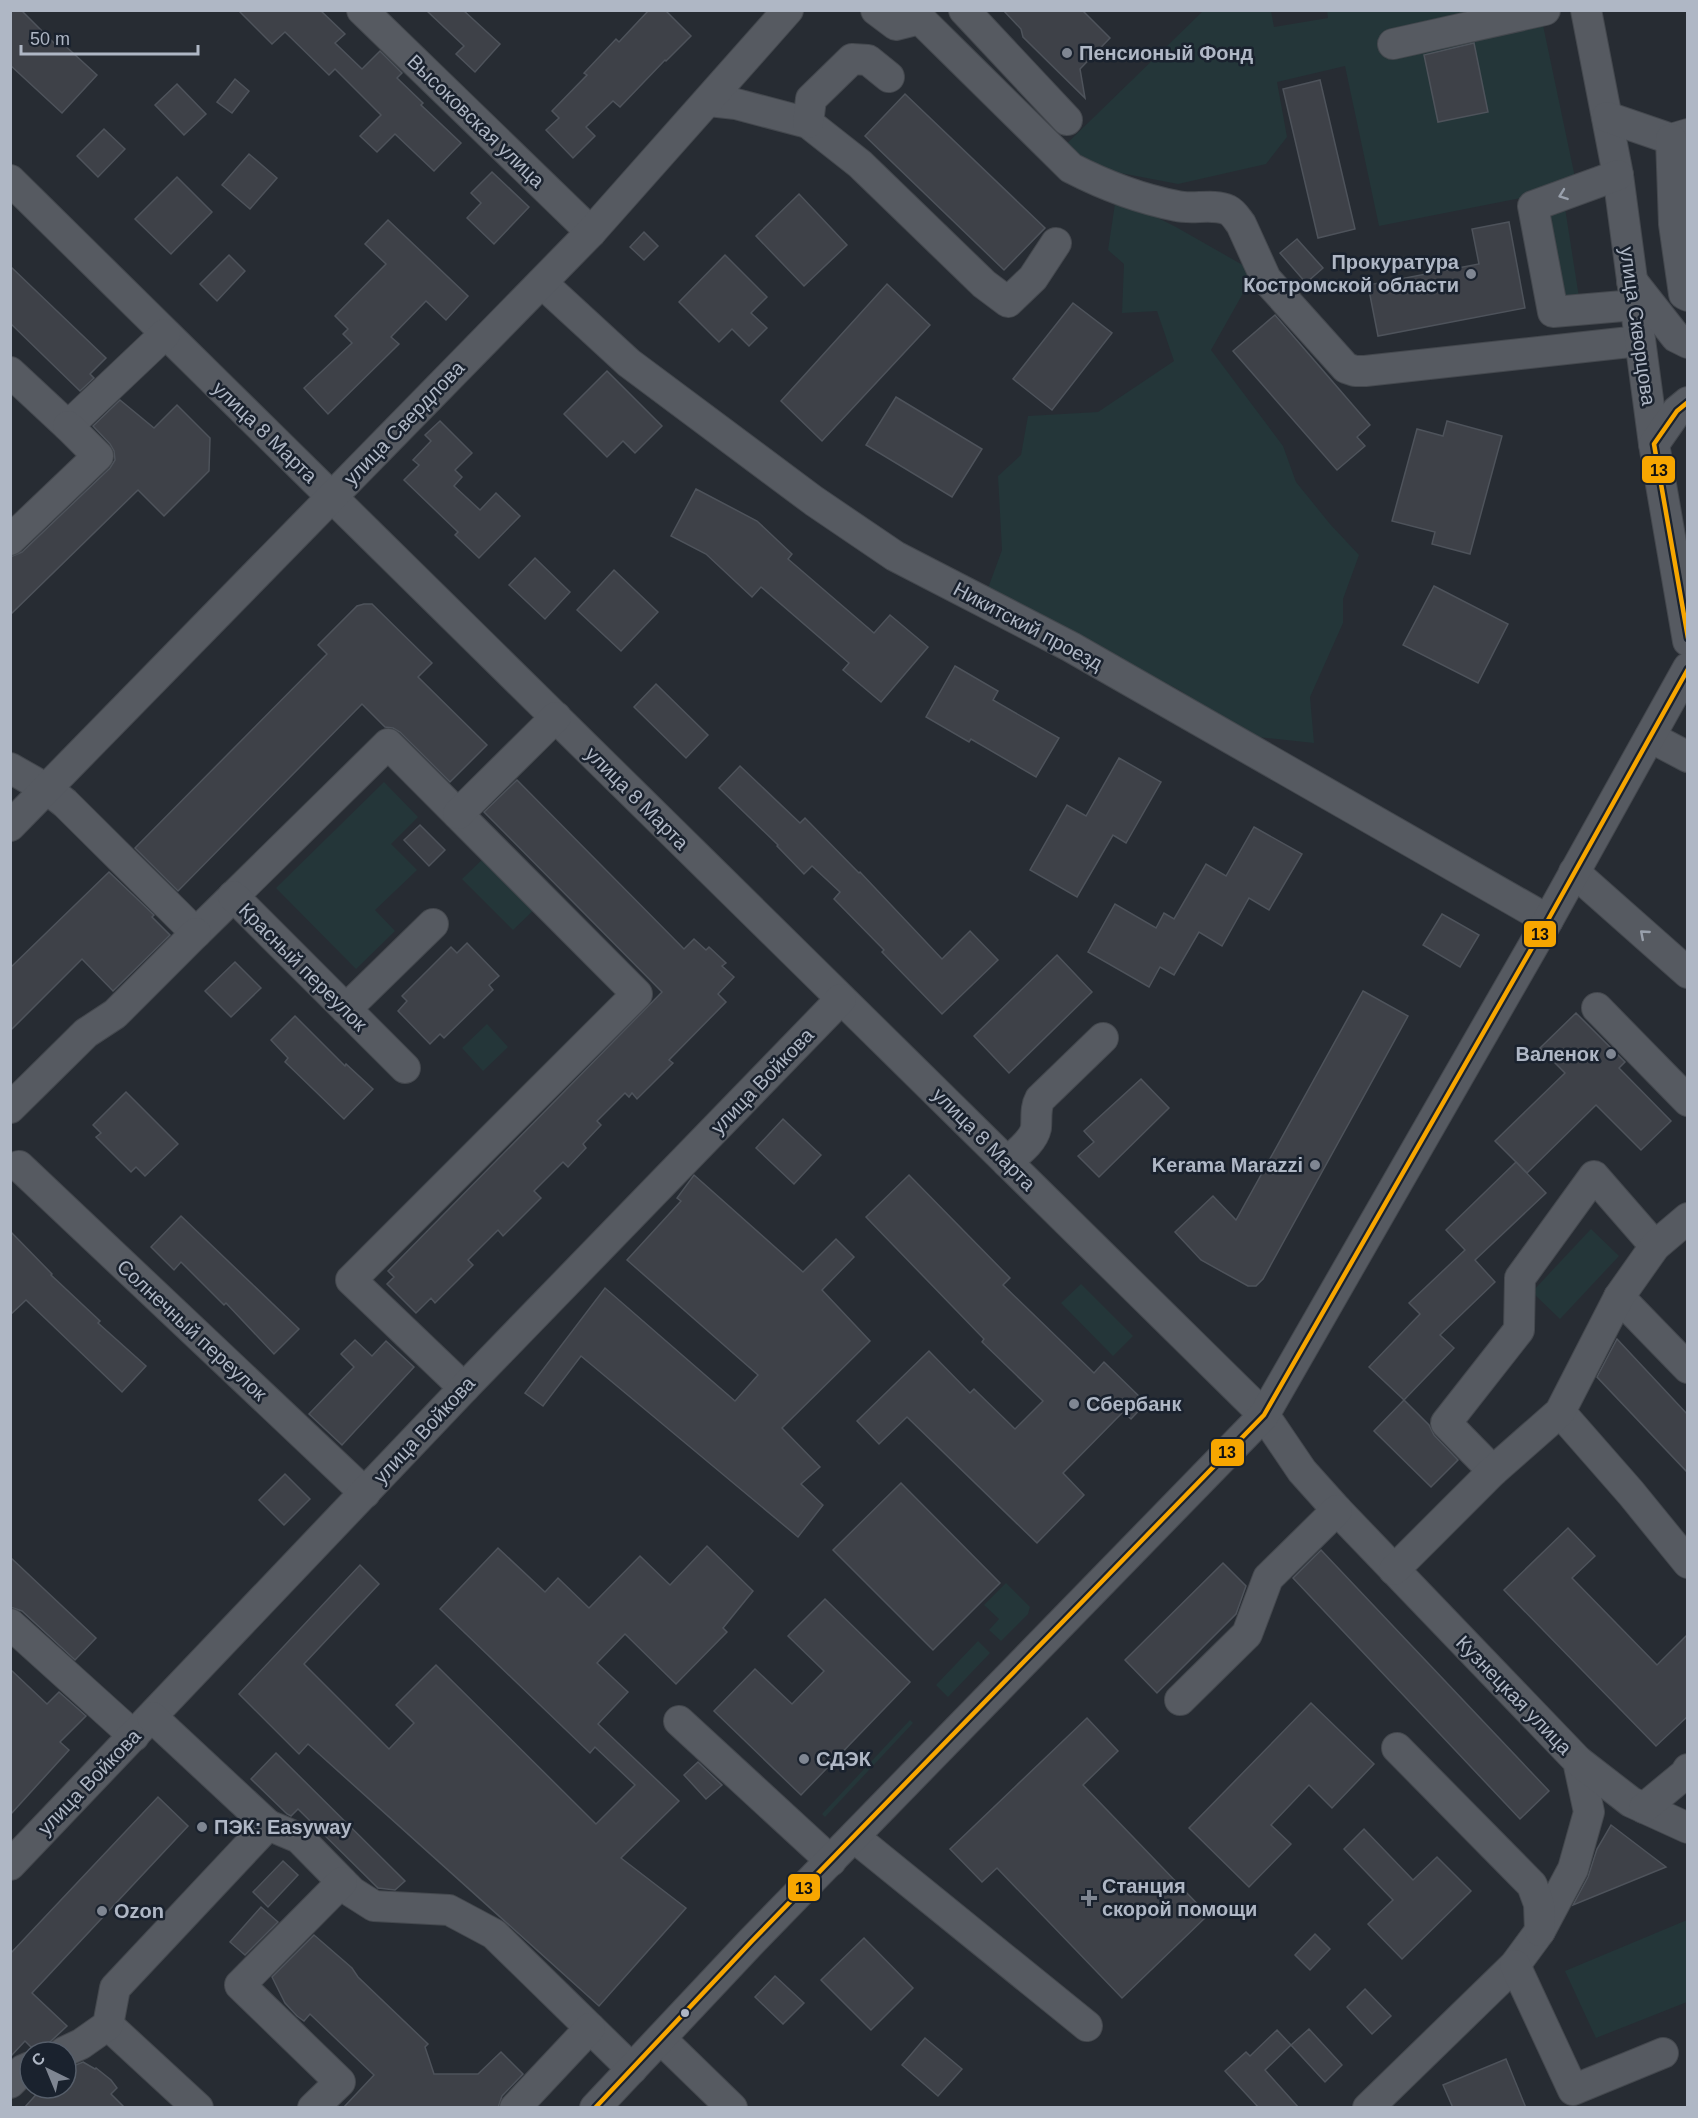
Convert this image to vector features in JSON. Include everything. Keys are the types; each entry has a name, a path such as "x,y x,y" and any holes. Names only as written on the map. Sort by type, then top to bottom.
{"street":[{"name":"Высоковская улица","path":"362,10 591,232"},
{"name":"улица Свердлова","path":"10,826 591,232 788,10"},
{"path":"876,10 896,26 920,19 1071,168 1098,182 1179,207 1218,208 1227,210 1235,216 1266,279 1346,368 1365,371 1639,341"},
{"path":"964,10 1067,120"},
{"path":"1393,44 1545,10"},
{"name":"улица Скворцова","path":"1586,10 1618,175 1654,444 1688,641"},
{"path":"808,123 811,99 852,59 868,60 889,77"},
{"path":"709,101 736,104 808,123 861,164 984,284 1008,302 1033,278 1056,243"},
{"path":"1607,117 1679,136 1674,224 1684,294 1688,296"},
{"path":"1618,175 1533,206 1553,312 1633,293 1676,337 1688,343"},
{"name":"улица 8 Марта","path":"10,180 1264,1415"},
{"name":"Никитский проезд","path":"542,282 628,363 814,501 895,556 1071,647 1548,920"},
{"path":"68,426 165,334"},
{"path":"10,372 98,456 10,540"},
{"path":"1654,444 1677,411 1688,402"},
{"path":"1661,484 1688,513"},
{"path":"595,2108 854,1837 1264,1415 1548,920 1688,668"},
{"path":"458,814 556,717"},
{"path":"1650,737 1688,757"},
{"path":"233,896 388,744 637,994 351,1280 464,1388"},
{"path":"10,768 47,789 65,803 196,933"},
{"path":"1574,872 1688,973"},
{"name":"Красный переулок","path":"10,1108 86,1033 115,1014 233,896 405,1068"},
{"path":"346,1010 434,924"},
{"name":"улица Войкова","path":"10,1865 464,1388 842,999"},
{"path":"1598,1008 1685,1094"},
{"path":"1007,1162 1034,1134 1036,1108 1040,1099 1103,1038"},
{"name":"Солнечный переулок","path":"19,1166 365,1493"},
{"path":"1493,1471 1446,1423 1519,1330 1520,1278 1594,1176 1655,1246"},
{"path":"1394,1570 1493,1471 1560,1412 1619,1297 1655,1246 1688,1218"},
{"path":"1619,1297 1688,1368"},
{"path":"1560,1412 1688,1563"},
{"name":"Кузнецкая улица","path":"1264,1415 1302,1472 1578,1761 1589,1812 1573,1869 1540,1931 1515,1965 1368,2108"},
{"path":"1180,1700 1247,1634 1268,1578 1337,1510"},
{"path":"11,1625 268,1826 299,1838 352,1892 374,1906 449,1910 494,1934 632,2069"},
{"path":"679,1721 831,1861"},
{"path":"1397,1748 1532,1885 1539,1904 1540,1931"},
{"path":"1578,1761 1631,1802 1688,1828"},
{"path":"1644,1808 1688,1769"},
{"path":"78,2045 108,2025 115,1988 268,1826"},
{"path":"854,1837 1088,2026"},
{"path":"313,2108 340,2082 240,1985 342,1882"},
{"path":"1515,1965 1573,2090 1663,2053"},
{"path":"108,2025 198,2108"},
{"path":"515,2108 590,2028"},
{"path":"661,2039 732,2108"}],"shaded area":[{"path":"1203,11 1271,11 1274,27 1328,18 1327,11 1540,11 1577,187 1379,226 1345,66 1277,82 1287,137 1266,164 1178,184 1110,171 1054,156"},
{"path":"1116,197 1176,227 1255,272 1211,350 1283,446 1296,482 1359,555 1343,599 1343,623 1310,697 1314,743 1257,737 1220,722 1181,691 987,591 1002,550 998,476 1021,455 1028,416 1098,412 1174,361 1157,311 1122,313 1124,264 1108,250"},
{"path":"1565,208 1580,304 1564,303 1542,219"},
{"path":"384,782 418,817 391,844 417,870 375,910 395,931 356,969 276,888"},
{"path":"489,853 540,904 513,930 462,879"},
{"path":"487,1024 508,1047 483,1071 462,1048"},
{"path":"1591,1229 1619,1256 1560,1319 1532,1292"},
{"path":"1081,1284 1133,1336 1113,1356 1061,1303"},
{"path":"1006,1583 1030,1607 1028,1614 1001,1641 989,1630 999,1619 984,1605"},
{"path":"978,1641 990,1653 948,1697 936,1685"},
{"path":"910,1720 913,1723 825,1817 822,1814"},
{"path":"1687,1920 1687,2002 1596,2038 1565,1971"}],"building":[{"path":"10,10 21,10 57,46 61,42 97,75 62,113 10,65"},
{"path":"238,10 320,10 345,34 335,43 362,69 380,51 402,73 397,78 423,103 421,105 461,143 434,171 395,134 377,152 360,136 381,115 335,69 329,75 285,32 272,44"},
{"path":"426,10 463,10 500,44 475,72 456,54 464,46"},
{"path":"649,10 665,10 691,36 620,107 613,101 586,127 595,136 573,158 546,130 559,118 552,111 587,75 584,73 616,39 619,42"},
{"name":"Пенсионый Фонд","path":"1003,10 1082,10 1110,38 1080,69 1085,98 1023,37 1021,29"},
{"path":"1474,43 1488,112 1438,122 1424,55"},
{"path":"235,79 249,91 232,113 217,102"},
{"path":"1320,80 1355,229 1318,238 1283,89"},
{"path":"177,84 206,114 184,135 155,105"},
{"path":"905,94 1045,228 1004,270 865,136"},
{"path":"104,129 125,149 98,177 77,156"},
{"path":"249,154 277,178 250,209 222,185"},
{"path":"492,172 529,207 494,244 467,218 481,203 471,193"},
{"path":"177,177 212,212 171,254 135,219"},
{"path":"799,194 847,245 804,286 756,236"},
{"path":"388,220 468,296 446,320 426,301 391,337 399,344 328,414 304,388 352,343 343,334 348,329 335,316 386,264 365,244"},
{"name":"Прокуратура Костромской области","path":"1509,222 1525,308 1378,336 1368,285 1479,264 1472,229"},
{"path":"644,232 658,246 644,260 630,247"},
{"path":"1297,239 1323,268 1306,283 1280,253"},
{"path":"229,255 245,271 217,301 200,284"},
{"path":"725,255 767,297 751,313 767,328 749,346 732,329 719,342 679,302"},
{"path":"10,266 106,358 90,374 94,378 80,391 10,323"},
{"path":"887,284 930,325 822,441 781,401"},
{"path":"1073,303 1112,333 1052,410 1013,379"},
{"path":"1275,315 1370,425 1357,437 1365,446 1337,470 1233,351"},
{"path":"607,371 662,426 635,453 623,441 607,457 564,414"},
{"path":"896,397 982,449 952,497 866,445"},
{"path":"120,400 154,428 177,405 210,438 209,471 164,516 138,490 10,615 10,557 22,552 110,468 115,460 114,451 93,426"},
{"path":"440,421 472,453 455,470 462,477 454,486 480,510 496,493 520,516 479,558 455,535 458,532 404,480 419,465 413,460 431,441 425,435"},
{"path":"1447,421 1502,436 1470,554 1432,544 1435,532 1392,521 1417,429 1443,436"},
{"path":"696,489 757,521 792,554 788,559 874,633 890,615 928,647 881,702 843,670 849,663 761,587 752,597 706,554 671,536"},
{"path":"535,558 570,592 545,619 509,585"},
{"path":"614,570 658,612 621,651 577,610"},
{"path":"1434,586 1508,624 1478,683 1403,645"},
{"path":"372,604 432,663 418,677 487,745 450,782 400,732 385,727 362,704 178,891 135,848 327,654 318,645 357,606"},
{"path":"955,666 998,691 993,700 1059,738 1036,777 971,739 969,742 926,717"},
{"path":"656,684 708,735 686,758 634,707"},
{"path":"1119,758 1161,782 1126,843 1113,835 1077,897 1030,870 1067,805 1086,816"},
{"path":"740,766 800,823 805,818 860,872 942,959 970,931 998,960 942,1014 834,899 840,892 812,866 804,874 778,845 719,788"},
{"path":"517,780 684,949 694,939 706,950 709,947 726,963 722,966 734,977 718,994 726,1002 669,1060 673,1063 637,1099 632,1093 629,1097 625,1093 597,1121 601,1125 583,1144 586,1148 568,1167 563,1162 534,1191 541,1198 503,1236 498,1230 468,1260 473,1265 435,1303 431,1298 416,1313 387,1284 394,1277 388,1271 662,992 484,812"},
{"path":"420,825 445,850 429,866 404,840"},
{"path":"1254,827 1302,854 1269,910 1249,898 1222,946 1199,932 1174,975 1160,967 1149,987 1088,952 1115,904 1156,928 1164,913 1174,919 1206,864 1226,876"},
{"path":"109,872 154,915 152,917 170,935 113,991 82,959 10,1031 10,968"},
{"path":"1442,914 1479,935 1460,967 1423,945"},
{"path":"467,943 499,976 489,985 493,990 444,1038 440,1034 430,1044 398,1011 407,1001 402,996 451,947 457,953"},
{"path":"1057,955 1092,992 1009,1073 974,1036"},
{"path":"235,962 261,988 231,1017 205,991"},
{"path":"1363,991 1408,1016 1263,1279 1256,1286 1248,1286 1201,1260 1175,1232 1213,1196 1236,1220"},
{"path":"1576,1013 1625,1062 1619,1068 1671,1121 1641,1150 1596,1105 1527,1173 1495,1141 1565,1073 1540,1048"},
{"path":"295,1016 345,1066 346,1064 373,1089 344,1119 285,1062 288,1058 271,1040"},
{"path":"1141,1079 1169,1108 1099,1177 1078,1156 1094,1142 1084,1131"},
{"path":"126,1092 178,1144 145,1176 136,1167 131,1172 96,1137 101,1133 93,1125"},
{"path":"783,1119 821,1155 794,1184 756,1148"},
{"path":"1516,1162 1546,1193 1475,1260 1495,1282 1440,1335 1454,1348 1404,1400 1369,1367 1420,1314 1409,1303 1465,1250 1446,1230"},
{"path":"694,1175 803,1272 836,1239 854,1257 822,1290 870,1341 782,1428 820,1467 801,1484 823,1505 798,1537 581,1356 543,1406 525,1393 605,1288 735,1401 758,1375 627,1260 681,1201 677,1198"},
{"path":"909,1175 1010,1278 1003,1285 1094,1373 1104,1362 1146,1403 1131,1419 1123,1412 1063,1473 1084,1495 1037,1543 907,1417 879,1444 857,1421 929,1351 970,1393 974,1389 1015,1429 1043,1401 982,1342 984,1339 866,1217"},
{"path":"181,1216 299,1329 274,1354 226,1303 224,1305 181,1262 174,1270 151,1247"},
{"path":"10,1231 51,1275 100,1321 98,1323 146,1366 122,1392 26,1300 10,1315"},
{"path":"1617,1339 1688,1415 1688,1473 1597,1377"},
{"path":"355,1340 372,1356 386,1341 414,1367 342,1445 309,1414 354,1367 341,1354"},
{"path":"1404,1400 1429,1425 1434,1435 1458,1460 1431,1487 1374,1431"},
{"path":"285,1474 310,1499 284,1525 259,1500"},
{"path":"901,1483 1000,1583 933,1650 833,1550"},
{"path":"1568,1528 1595,1556 1572,1578 1657,1665 1688,1634 1688,1716 1656,1746 1504,1590"},
{"path":"707,1546 753,1591 723,1628 727,1632 676,1684 625,1634 597,1663 628,1692 598,1724 679,1801 621,1858 686,1908 599,2006 308,1744 299,1754 239,1694 360,1565 379,1584 304,1664 389,1749 414,1723 396,1705 436,1665 596,1824 635,1785 595,1747 590,1753 440,1609 498,1548 545,1592 558,1578 589,1608 640,1556 670,1585"},
{"path":"1321,1550 1549,1791 1520,1819 1293,1578"},
{"path":"10,1557 96,1638 75,1660 22,1611 10,1607"},
{"path":"1223,1563 1246,1586 1236,1614 1157,1693 1125,1660"},
{"path":"825,1599 910,1682 801,1795 714,1711 755,1669 792,1704 824,1671 788,1636"},
{"path":"10,1669 47,1704 59,1692 86,1716 60,1742 69,1750 10,1815"},
{"path":"1311,1703 1374,1764 1332,1808 1309,1785 1271,1825 1291,1844 1249,1887 1189,1828"},
{"path":"1087,1718 1118,1751 1083,1785 1208,1915 1122,1998 997,1868 982,1882 950,1849"},
{"path":"276,1753 405,1881 395,1890 378,1888 298,1809 291,1816 287,1814 251,1779"},
{"path":"698,1762 722,1785 706,1799 684,1775"},
{"path":"158,1797 188,1826 32,1993 67,2026 52,2040 18,2040 18,2048 10,2057 10,1954"},
{"path":"1611,1825 1666,1867 1573,1905 1588,1877 1597,1849"},
{"path":"1364,1829 1413,1880 1437,1857 1471,1891 1402,1959 1368,1924 1393,1900 1344,1849"},
{"path":"283,1861 298,1875 268,1907 253,1892"},
{"path":"261,1907 278,1922 245,1955 230,1942"},
{"path":"1315,1934 1330,1949 1310,1970 1295,1955"},
{"path":"314,1935 352,1968 358,1977 428,2044 425,2047 434,2074 478,2074 501,2052 523,2074 502,2096 498,2108 343,2108 374,2075 310,2014 304,2021 297,2016 285,2003 272,1977"},
{"path":"864,1938 913,1988 871,2030 821,1980"},
{"path":"775,1976 804,2003 783,2024 755,1997"},
{"path":"1365,1989 1391,2016 1372,2034 1347,2007"},
{"path":"1309,2029 1342,2065 1325,2082 1291,2045"},
{"path":"1277,2030 1291,2045 1265,2070 1299,2108 1259,2108 1225,2071 1246,2052 1250,2056"},
{"path":"925,2038 962,2069 938,2096 902,2065"},
{"path":"1506,2059 1526,2108 1453,2108 1443,2085"},
{"path":"83,2062 96,2068 111,2080 117,2088 111,2094 125,2108 24,2108 31,2100 78,2100 78,2064"}],"transit line":[{"name":"13","path":"1688,402 1677,411 1654,444 1688,638"},
{"name":"13","path":"595,2108 752,1941 1264,1415 1548,920 1688,669"}],"place":[{"name":"Пенсионый Фонд","path":"1067,53"},
{"name":"Прокуратура Костромской области","path":"1471,274"},
{"name":"Валенок","path":"1611,1054"},
{"name":"Kerama Marazzi","path":"1315,1165"},
{"name":"Сбербанк","path":"1074,1404"},
{"name":"СДЭК","path":"804,1759"},
{"name":"ПЭК: Easyway","path":"202,1827"},
{"name":"Станция скорой помощи","path":"1089,1898"},
{"name":"Ozon","path":"102,1911"}]}
